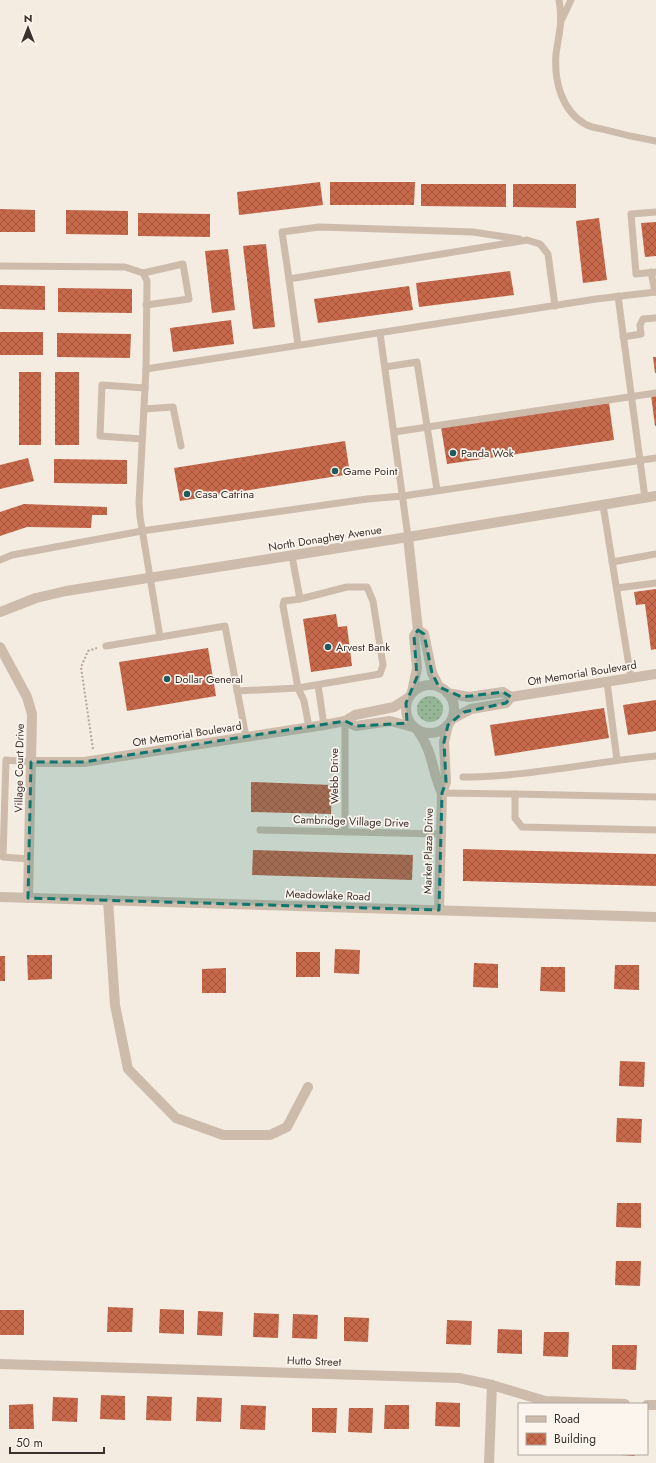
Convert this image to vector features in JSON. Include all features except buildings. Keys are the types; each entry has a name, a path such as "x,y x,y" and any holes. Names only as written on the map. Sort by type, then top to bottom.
{"street":[{"name":"North Donaghey Avenue","path":"0,612 36,598 66,591 408,538 656,496"},
{"path":"408,538 418,630 414,636 417,668 410,695 405,707 406,715 416,729 434,733 450,722 454,705 432,674 424,634 418,630"},
{"name":"Village Court Drive","path":"0,647 27,697 32,714 28,898"},
{"name":"Ott Memorial Boulevard","path":"443,690 469,696 504,692 511,696 656,674"},
{"path":"410,695 425,686 443,690"},
{"name":"Ott Memorial Boulevard","path":"31,762 95,760 324,725 345,721 355,715 394,707 410,695"},
{"name":"Ott Memorial Boulevard","path":"450,722 471,709 506,703 511,696"},
{"name":"Ott Memorial Boulevard","path":"345,721 356,726 390,722 416,729"},
{"name":"Market Plaza Drive","path":"439,910 442,793 446,782 444,742 450,722"},
{"name":"Market Plaza Drive","path":"416,729 429,746 437,783 442,793"},
{"name":"Meadowlake Road","path":"0,897 656,917"},
{"path":"108,900 115,1005 128,1069 176,1118 223,1135 270,1135 287,1127 308,1087"},
{"name":"Hutto Street","path":"0,1364 459,1378 492,1385 545,1401 598,1403"},
{"path":"489,1463 492,1385"}],"lane":[{"path":"559,0 562,19"},
{"path":"571,0 562,19 556,54 556,73 562,96 574,115 585,124 656,141"},
{"path":"146,369 618,296 655,292 654,272 636,274 631,214 656,212"},
{"path":"298,345 282,232 319,227 473,232 527,240 540,244 548,254 555,306"},
{"path":"289,279 527,240"},
{"path":"0,266 125,267 143,273 184,264 189,299 146,305"},
{"path":"143,273 147,281 146,369 139,503 142,532 160,637"},
{"path":"618,296 645,498"},
{"path":"623,337 641,334 640,325 643,319 656,318"},
{"path":"380,333 408,538"},
{"path":"385,367 417,362 437,490"},
{"path":"142,439 100,436 102,385 145,388"},
{"path":"394,432 656,393"},
{"path":"144,409 173,407 181,446"},
{"path":"0,560 12,555 142,532 367,499 402,496 656,458"},
{"path":"603,505 631,678"},
{"path":"612,562 656,554"},
{"path":"292,556 300,599"},
{"path":"617,588 656,582"},
{"path":"237,691 298,688 380,674 383,665 373,601 367,587 347,587 300,599 284,601 283,606 298,688 304,701 309,727"},
{"path":"106,646 225,626 246,737"},
{"path":"607,682 617,760"},
{"path":"318,685 324,725"},
{"name":"Webb Drive","path":"345,721 345,831"},
{"path":"463,777 500,777 617,760 656,756"},
{"path":"29,859 1,858 3,760 31,762"},
{"path":"442,793 656,797"},
{"path":"515,794 515,818 522,827 656,830"},
{"name":"Cambridge Village Drive","path":"260,830 441,834"}],"path":[{"path":"95,760 81,667 88,651 106,646"}],"highlighted area":[{"path":"418,630 424,634 432,673 439,687 462,697 503,692 511,697 506,703 464,712 448,725 444,742 446,782 442,793 439,910 28,898 31,762 84,762 345,721 356,726 407,723 406,703 417,677 414,636"}],"green space":[{"path":"430,696 439,700 443,709 439,718 430,722 421,718 417,709 421,700"}],"place":[{"name":"Panda Wok","path":"453,453"},
{"name":"Game Point","path":"335,471"},
{"name":"Casa Catrina","path":"187,494"},
{"name":"Arvest Bank","path":"328,647"},
{"name":"Dollar General","path":"167,679"}]}
